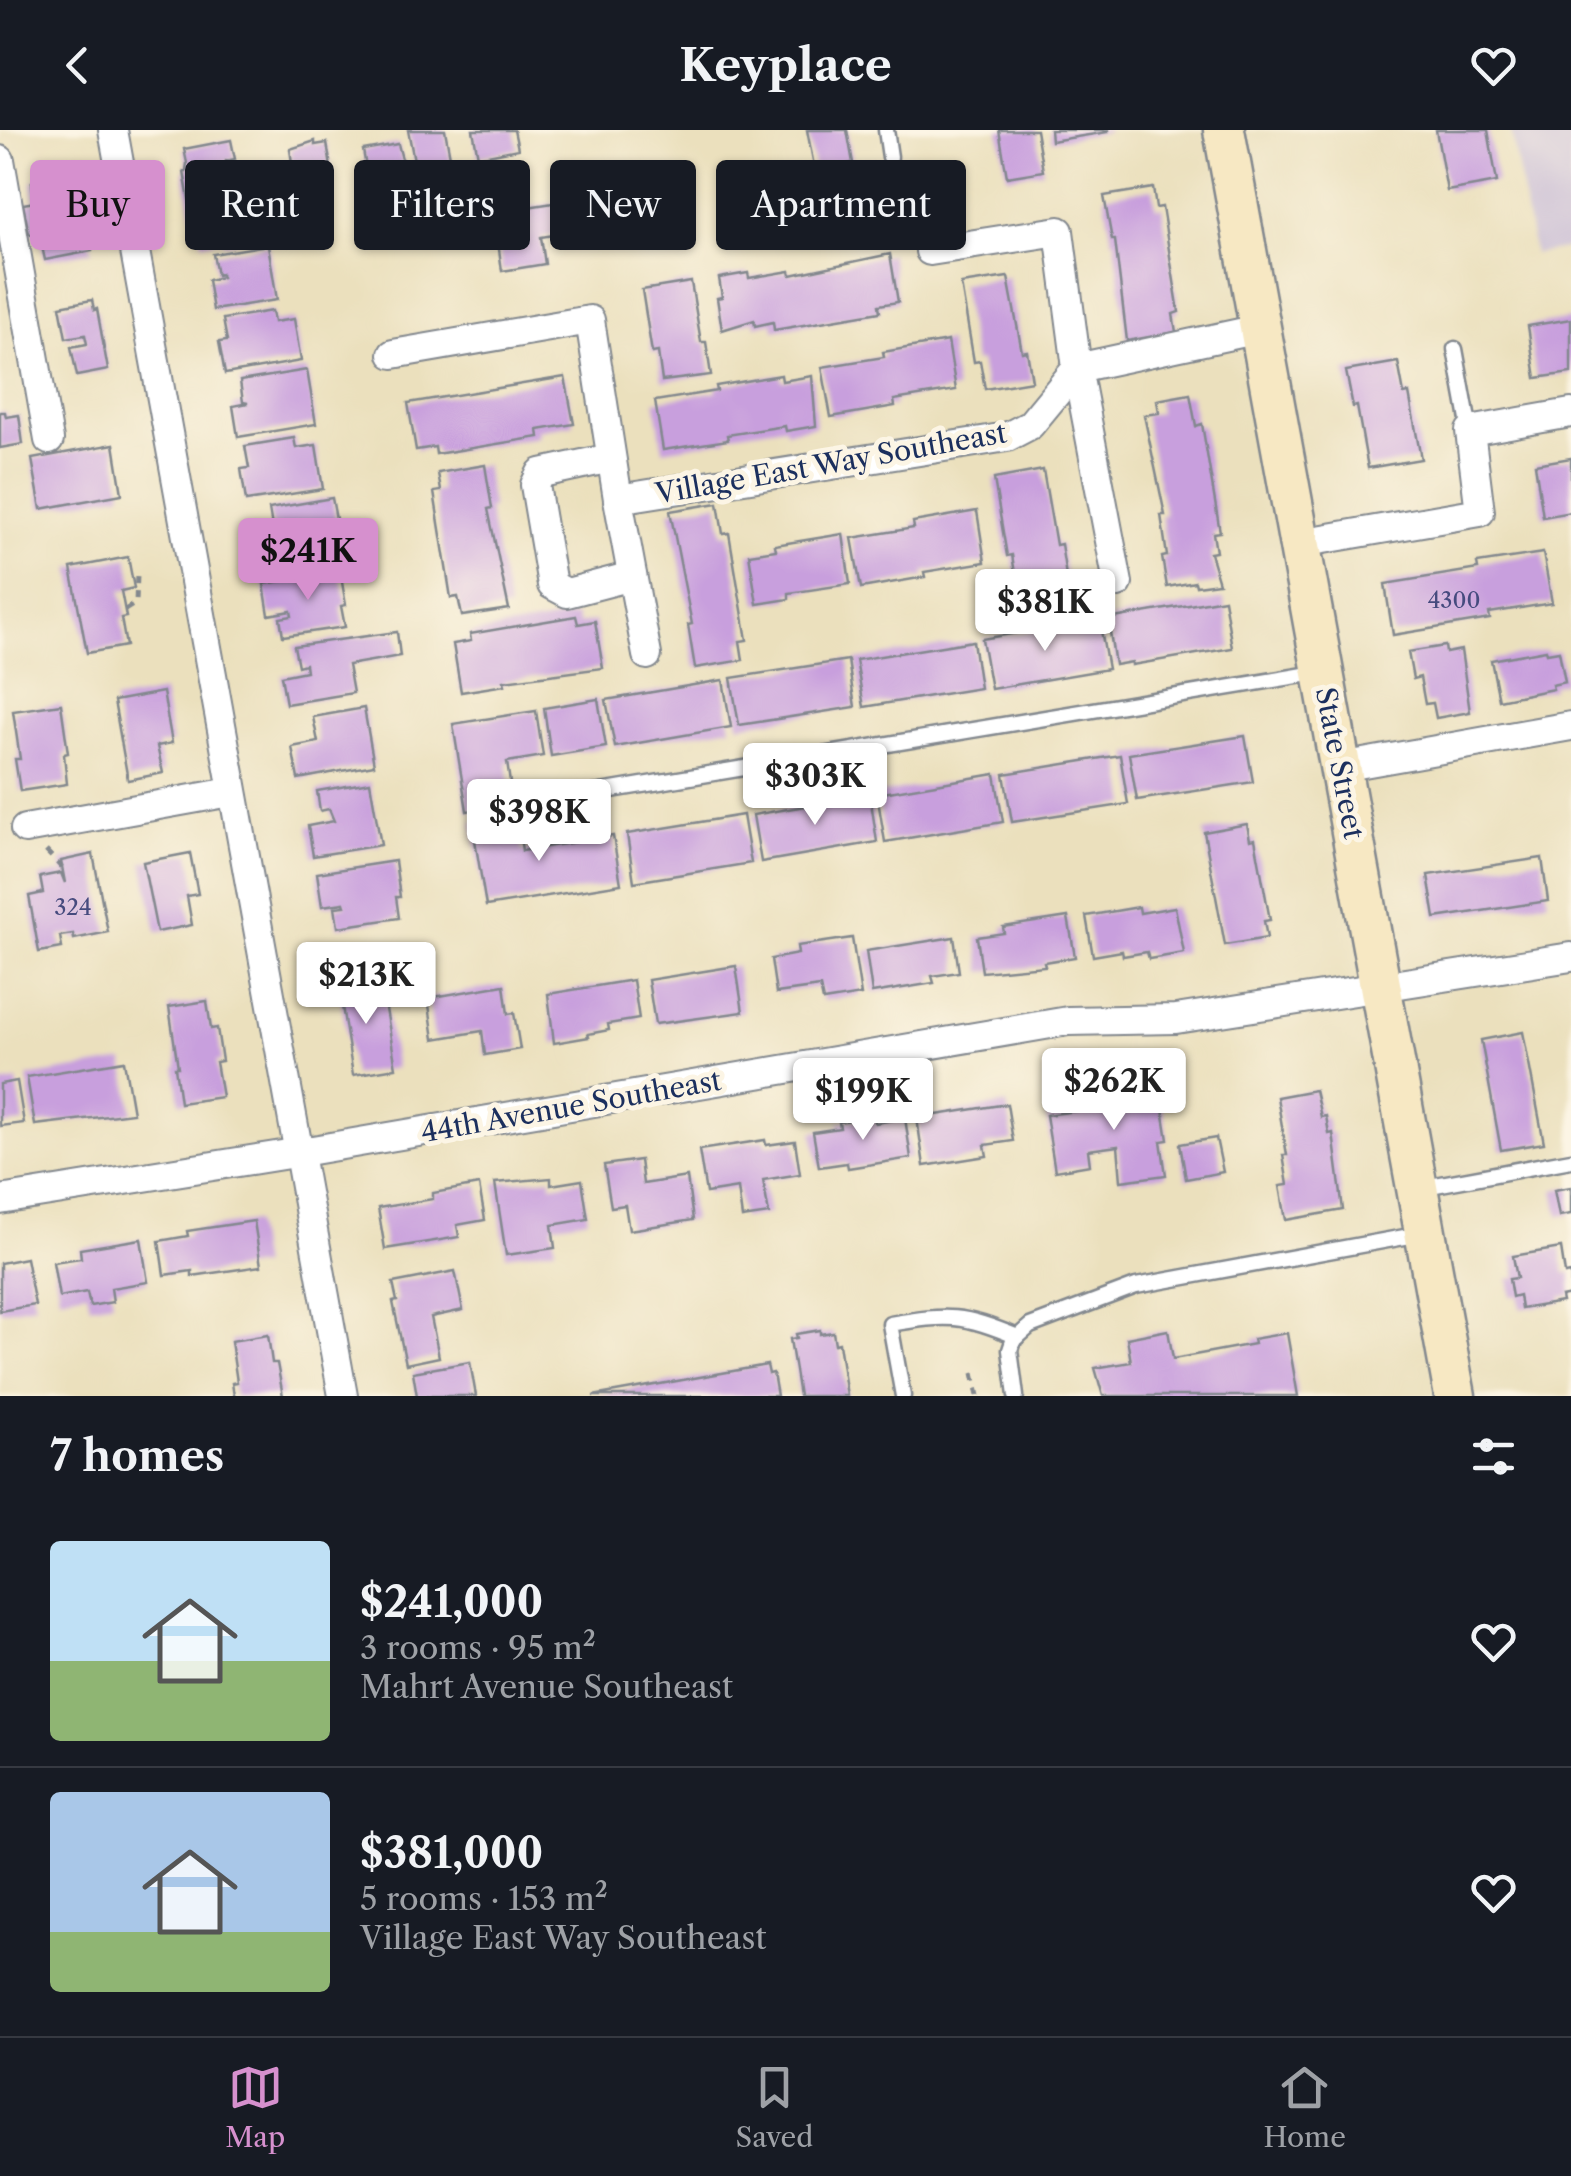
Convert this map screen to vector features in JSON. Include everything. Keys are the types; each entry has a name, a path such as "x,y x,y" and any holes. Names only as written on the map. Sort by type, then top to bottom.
{"main road":[{"name":"State Street","path":"1224,130 1456,1396"}],"street":[{"path":"113,130 343,1396"},
{"path":"0,160 49,440"},
{"path":"966,245 1059,231 1077,368 1118,583"},
{"name":"Village East Way Southeast","path":"393,354 590,320 648,655"},
{"path":"1077,368 1259,329"},
{"name":"Village East Way Southeast","path":"618,499 1008,437 1030,425 1077,368"},
{"path":"1300,543 1480,512 1470,430 1571,413"},
{"path":"611,458 541,473 535,485 552,585 567,592 632,576"},
{"path":"1341,768 1571,726"},
{"path":"25,828 231,792"},
{"name":"44th Avenue Southeast","path":"0,1200 1068,1020 1176,1020 1571,956"}],"lane":[{"path":"886,130 890,156"},
{"path":"1455,350 1470,430"},
{"path":"576,796 1322,672"},
{"path":"1418,1188 1571,1160"},
{"path":"1016,1396 1010,1350 1030,1326 1136,1286 1426,1233"},
{"path":"903,1396 890,1324 941,1316 973,1319 1018,1337"}],"path":[{"path":"125,610 136,603 138,574"},
{"path":"973,1373 978,1396"}],"shaded area":[{"path":"1511,130 1571,130 1571,248 1534,254"}],"building":[{"path":"408,130 445,130 451,160 414,160"},
{"path":"473,130 514,130 518,149 478,157"},
{"path":"807,130 847,130 852,160 813,160"},
{"path":"999,130 1036,130 1043,171 1007,177"},
{"path":"1050,130 1108,130 1108,132 1051,141"},
{"path":"1436,130 1488,130 1497,182 1447,191"},
{"path":"231,140 235,159 186,160 184,149"},
{"path":"315,141 315,145 327,143 330,160 292,160 290,149"},
{"path":"398,144 402,160 365,160 363,150"},
{"path":"1153,188 1156,208 1162,207 1179,312 1173,314 1176,332 1127,341 1115,240 1104,196"},
{"path":"30,203 30,234 29,234 23,204"},
{"path":"550,204 550,236 541,237 545,264 502,271 499,250 530,250 530,207"},
{"path":"43,250 92,251 45,260"},
{"path":"269,250 277,300 213,310 208,280 222,277 217,275 213,254"},
{"path":"890,254 898,302 879,305 880,312 774,330 773,322 755,326 754,320 722,330 717,298 722,297 719,278 790,271 791,275"},
{"path":"1008,277 1022,352 1027,351 1032,381 985,389 980,361 974,362 961,284"},
{"path":"691,282 711,375 662,381 658,352 652,353 642,290"},
{"path":"92,300 108,370 77,376 71,347 87,344 85,335 66,338 60,306"},
{"path":"272,311 274,322 294,319 301,361 225,374 219,342 227,341 223,319"},
{"path":"1571,319 1571,373 1536,378 1528,326"},
{"path":"948,341 956,390 894,400 895,406 831,417 822,367"},
{"path":"1398,362 1404,394 1409,393 1421,459 1368,468 1346,371"},
{"path":"307,370 316,424 238,437 233,406 248,403 243,402 240,381"},
{"path":"781,375 782,381 812,376 816,426 786,431 785,426 727,435 728,440 663,450 655,401"},
{"path":"565,377 574,424 538,430 539,437 436,454 435,447 416,450 408,403"},
{"path":"1190,394 1196,426 1202,424 1220,532 1213,533 1216,552 1210,553 1219,583 1167,587 1162,557 1167,556 1161,515 1165,515 1144,415 1159,413 1157,400"},
{"path":"0,412 5,412 6,417 19,415 23,444 0,448"},
{"path":"294,438 296,448 316,445 323,489 246,501 241,469 249,468 245,446"},
{"path":"114,444 122,494 41,509 32,459"},
{"path":"1571,458 1571,512 1543,517 1535,464"},
{"path":"485,465 492,508 488,509 509,609 462,616 458,597 451,598 434,492 441,491 438,473"},
{"path":"1043,470 1071,608 1022,616 994,479"},
{"path":"332,498 336,519 321,522 327,554 259,565 254,537 280,533 278,526 272,527 269,509"},
{"path":"718,503 723,534 729,533 747,640 740,641 743,660 695,668 688,625 692,624 670,511"},
{"path":"977,511 985,562 861,588 852,538 914,528 913,522"},
{"path":"843,534 850,584 789,593 789,599 757,604 749,554 776,550 775,545"},
{"path":"1543,553 1552,603 1489,613 1490,619 1393,635 1385,584 1478,569 1477,563"},
{"path":"128,557 134,588 121,591 126,646 87,653 71,568"},
{"path":"340,571 345,627 283,636 280,618 292,616 291,611 269,615 264,584"},
{"path":"1224,599 1232,648 1115,665 1108,619"},
{"path":"576,616 578,624 595,621 603,668 504,681 505,685 461,692 453,644 471,641 470,634"},
{"path":"1099,619 1108,669 991,689 982,639"},
{"path":"397,632 400,656 348,665 353,693 286,704 281,676 306,671 305,664 298,666 294,646"},
{"path":"973,641 980,688 864,707 856,660"},
{"path":"1445,646 1446,653 1461,650 1470,712 1436,718 1433,703 1425,704 1420,677 1413,679 1408,652"},
{"path":"1559,651 1565,682 1552,685 1553,689 1499,700 1491,660"},
{"path":"848,660 855,707 739,725 731,678"},
{"path":"723,680 731,727 615,747 606,700"},
{"path":"163,692 172,743 157,746 163,773 128,780 114,701"},
{"path":"598,699 606,747 551,756 544,708"},
{"path":"61,704 68,753 64,754 67,784 20,791 13,711"},
{"path":"364,708 374,765 298,779 292,747 318,742 313,717"},
{"path":"536,711 543,756 507,762 513,804 467,811 453,724"},
{"path":"1245,736 1253,782 1137,800 1129,754"},
{"path":"1120,755 1128,804 1012,822 1004,774"},
{"path":"995,774 1003,822 885,842 877,794"},
{"path":"370,782 381,845 313,856 308,826 334,821 329,809 320,811 317,791"},
{"path":"870,795 877,842 761,862 753,815"},
{"path":"517,815 522,851 613,836 621,884 486,906 472,822"},
{"path":"743,815 751,863 634,882 627,834"},
{"path":"1247,824 1250,840 1255,839 1270,920 1264,921 1267,938 1225,945 1204,832"},
{"path":"190,853 198,894 187,896 192,925 157,932 143,862"},
{"path":"93,854 108,932 74,939 73,934 60,936 62,948 39,952 29,896 43,893 40,877 61,873 65,883 61,861"},
{"path":"1542,858 1548,901 1435,918 1428,875"},
{"path":"395,861 399,918 338,927 335,907 345,906 344,903 322,906 317,873"},
{"path":"1139,907 1140,913 1175,907 1184,953 1149,959 1147,952 1093,956 1086,916"},
{"path":"1068,917 1075,957 1044,962 1045,966 982,972 977,937 1004,933 1003,927"},
{"path":"954,937 959,972 932,976 934,983 872,993 866,951"},
{"path":"852,938 861,995 823,1001 820,987 776,993 771,959 798,954 797,946"},
{"path":"736,966 743,1012 655,1024 648,980"},
{"path":"371,975 376,1004 385,1003 396,1068 353,1075 338,981"},
{"path":"633,980 639,1019 608,1024 609,1030 588,1034 589,1037 554,1043 548,994"},
{"path":"504,985 508,1014 514,1013 520,1049 485,1055 482,1031 434,1039 428,998"},
{"path":"207,1001 211,1029 217,1028 222,1061 216,1062 222,1097 180,1103 169,1007"},
{"path":"1523,1032 1544,1143 1501,1150 1481,1040"},
{"path":"124,1061 133,1113 35,1125 27,1077"},
{"path":"17,1081 24,1123 0,1126 0,1084"},
{"path":"1159,1084 1168,1140 1161,1141 1166,1175 1121,1181 1118,1146 1088,1150 1090,1165 1055,1171 1046,1115 1123,1098 1122,1089"},
{"path":"1315,1090 1321,1117 1326,1116 1329,1134 1333,1133 1343,1210 1286,1220 1280,1186 1288,1185 1283,1155 1287,1155 1277,1097"},
{"path":"1007,1104 1013,1141 985,1145 987,1156 924,1166 917,1118"},
{"path":"874,1116 875,1123 905,1118 911,1158 848,1168 847,1163 819,1167 813,1132 840,1128 839,1122"},
{"path":"1216,1138 1223,1172 1186,1179 1180,1144"},
{"path":"765,1140 766,1145 795,1141 800,1174 763,1180 769,1214 742,1218 738,1188 706,1193 699,1150"},
{"path":"640,1160 643,1184 687,1177 693,1220 629,1230 625,1205 611,1207 604,1165"},
{"path":"551,1178 551,1185 582,1180 588,1219 552,1225 555,1248 506,1255 495,1183"},
{"path":"479,1185 485,1220 457,1225 459,1237 385,1249 378,1208 433,1199 433,1193"},
{"path":"1571,1187 1571,1214 1559,1216 1554,1190"},
{"path":"254,1221 261,1266 192,1276 192,1271 164,1275 159,1241 188,1236 187,1231"},
{"path":"141,1239 148,1282 111,1288 113,1302 90,1306 87,1292 59,1297 53,1262 81,1258 80,1249"},
{"path":"1561,1248 1565,1274 1571,1273 1571,1295 1561,1297 1562,1302 1521,1309 1519,1295 1512,1297 1509,1279 1517,1278 1513,1256"},
{"path":"26,1258 35,1305 0,1311 0,1263"},
{"path":"455,1271 463,1310 431,1317 439,1357 406,1364 393,1302 397,1301 393,1283"},
{"path":"820,1330 820,1334 833,1332 835,1344 839,1343 847,1396 799,1396 790,1339 797,1338 796,1334"},
{"path":"1168,1330 1173,1359 1254,1344 1253,1339 1287,1333 1298,1396 1103,1396 1095,1368 1131,1362 1127,1338"},
{"path":"268,1335 283,1396 234,1396 232,1383 237,1382 231,1341"},
{"path":"470,1362 476,1396 417,1396 413,1372"},
{"path":"767,1365 769,1374 773,1373 777,1396 593,1396"}]}
